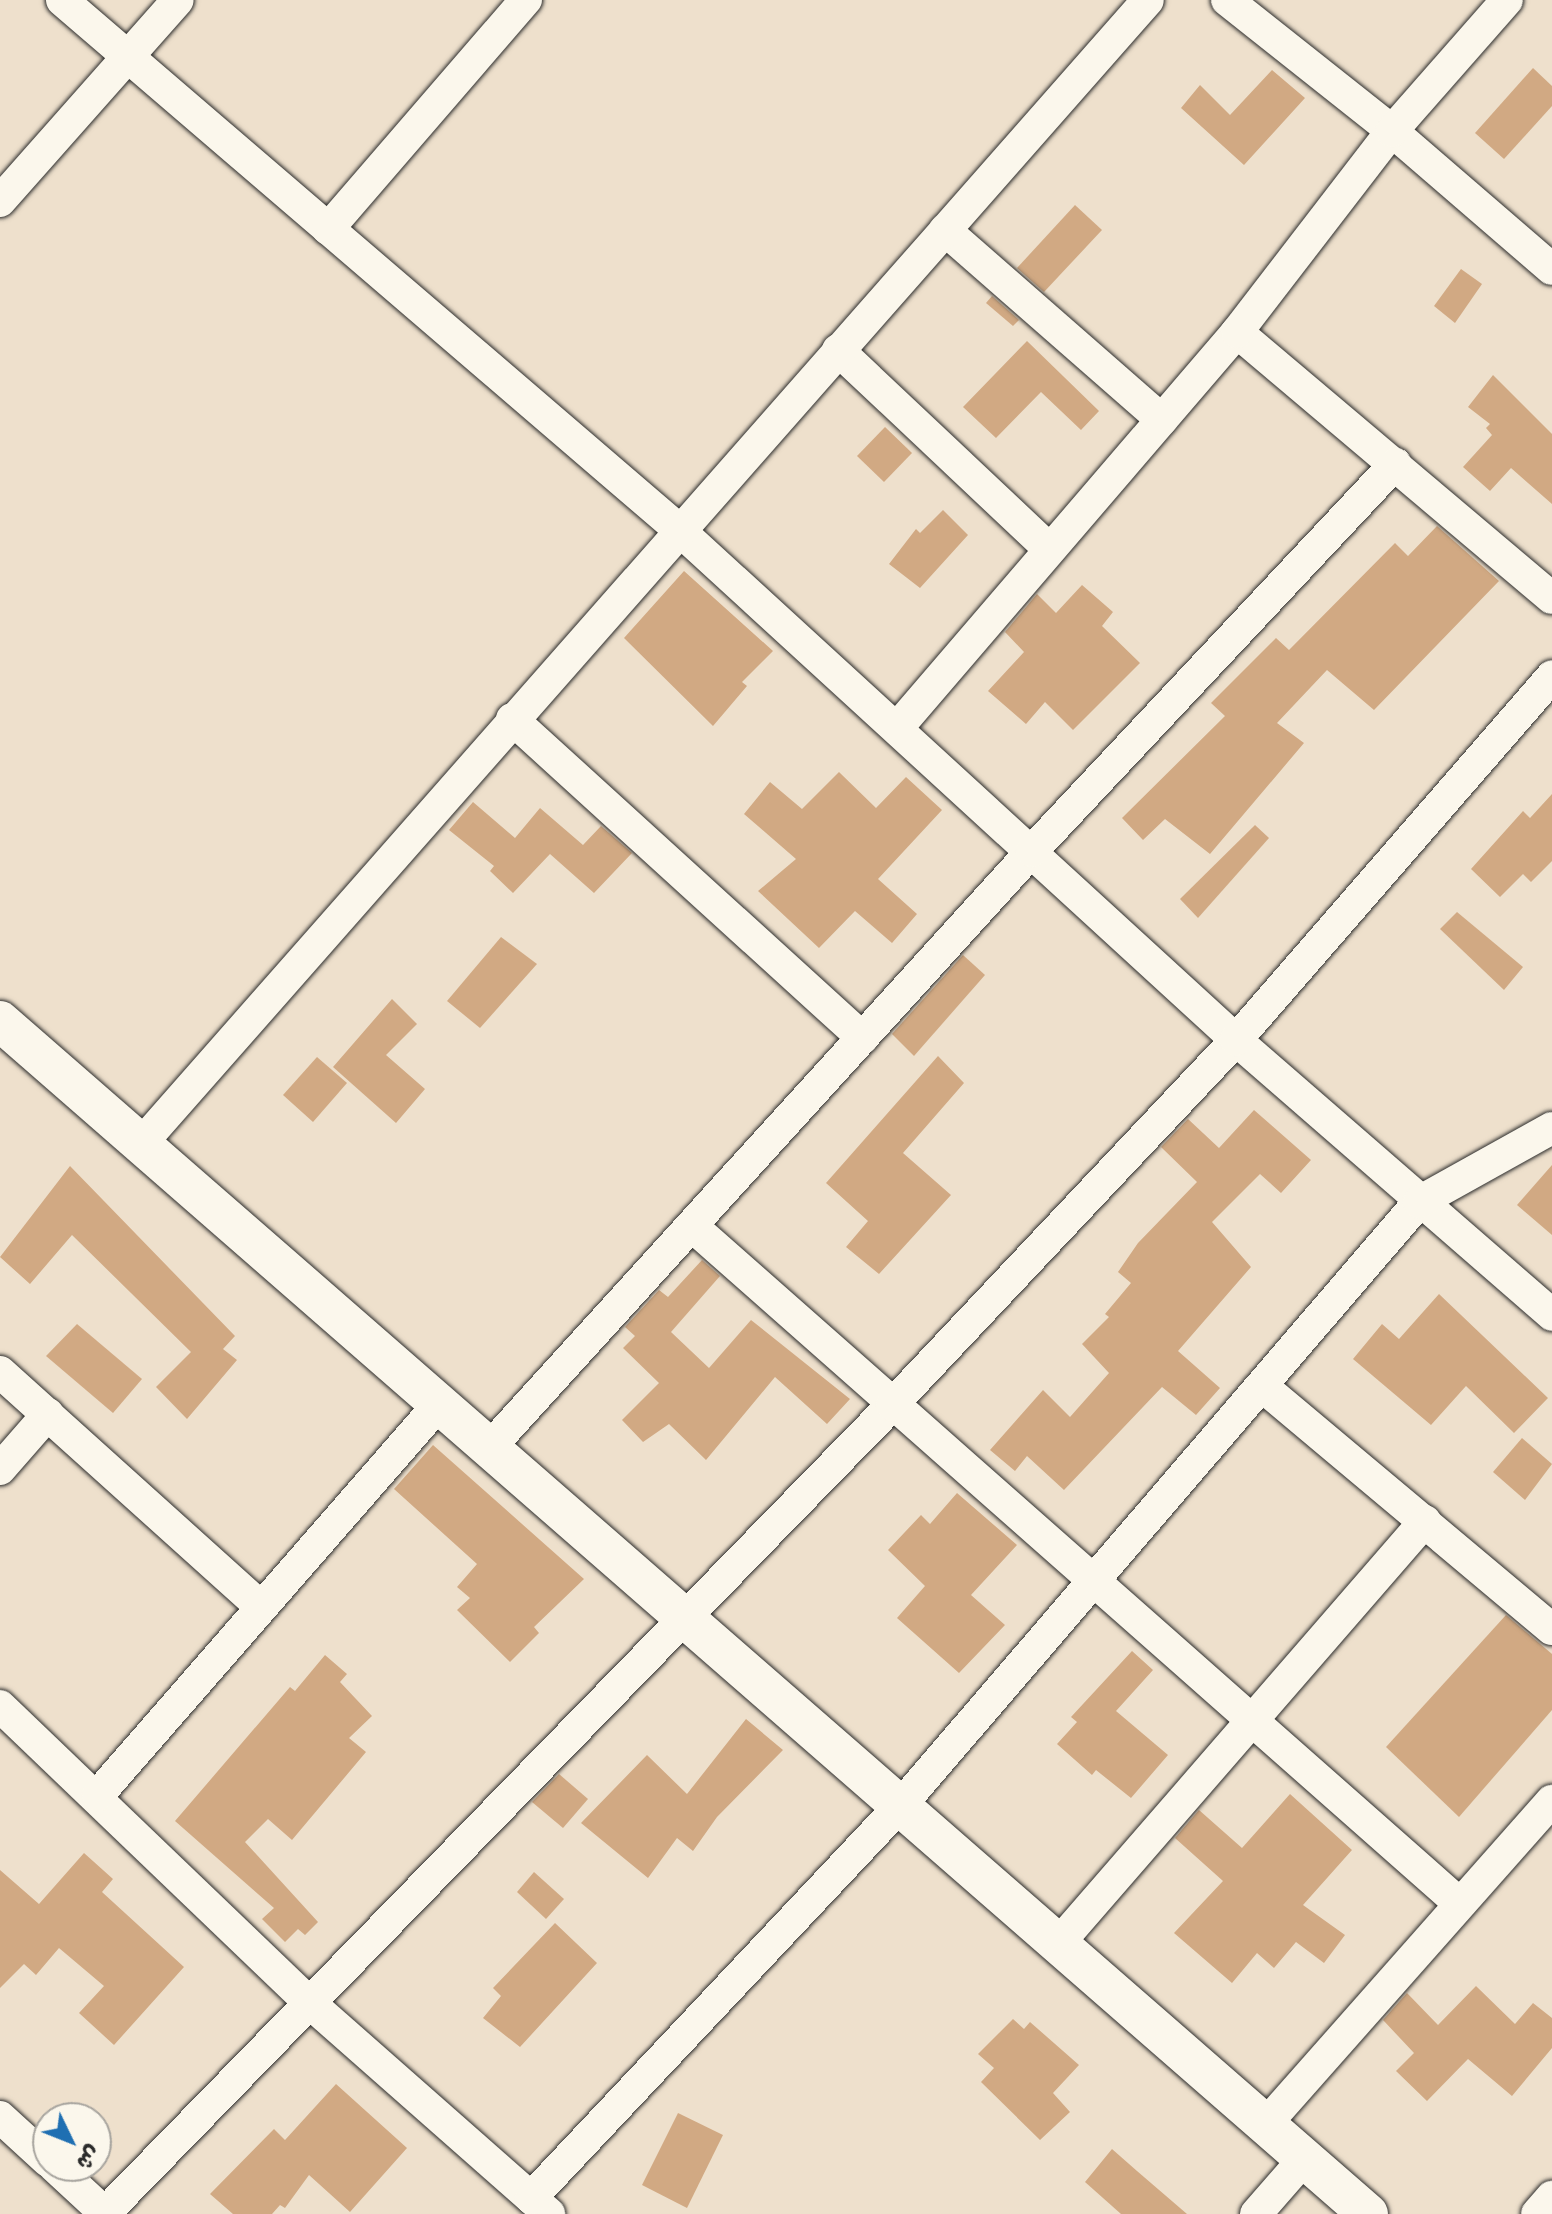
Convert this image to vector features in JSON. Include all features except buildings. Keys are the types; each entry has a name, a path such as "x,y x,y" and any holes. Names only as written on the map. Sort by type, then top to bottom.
{"street":[{"path":"62,0 678,529 898,727 1236,1040 1552,1315"},
{"path":"0,201 178,0"},
{"path":"328,229 526,0"},
{"path":"140,1145 678,529 1148,0"},
{"path":"1227,0 1392,131 1552,269"},
{"path":"898,727 1047,547 1237,332 1392,131 1507,0"},
{"path":"945,230 1162,420"},
{"path":"1237,332 1552,598"},
{"path":"838,350 1047,547"},
{"path":"491,1446 1032,851 1395,464"},
{"path":"71,2182 105,2214 688,1617 1236,1040 1552,676"},
{"path":"512,719 863,1038"},
{"path":"4,1032 491,1446 1368,2214"},
{"path":"0,1706 98,1795 310,2003 540,2206 900,1806 1419,1202 1552,1128"},
{"path":"692,1226 1091,1583 1460,1904"},
{"path":"0,1372 261,1607"},
{"path":"1262,1386 1552,1629"},
{"path":"98,1795 440,1403"},
{"path":"0,1469 48,1414"},
{"path":"1058,1944 1248,1720 1425,1521"},
{"path":"1265,2125 1552,1801"},
{"path":"0,2117 32,2146"},
{"path":"1256,2214 1304,2159"},
{"path":"1537,2214 1552,2197"}]}
